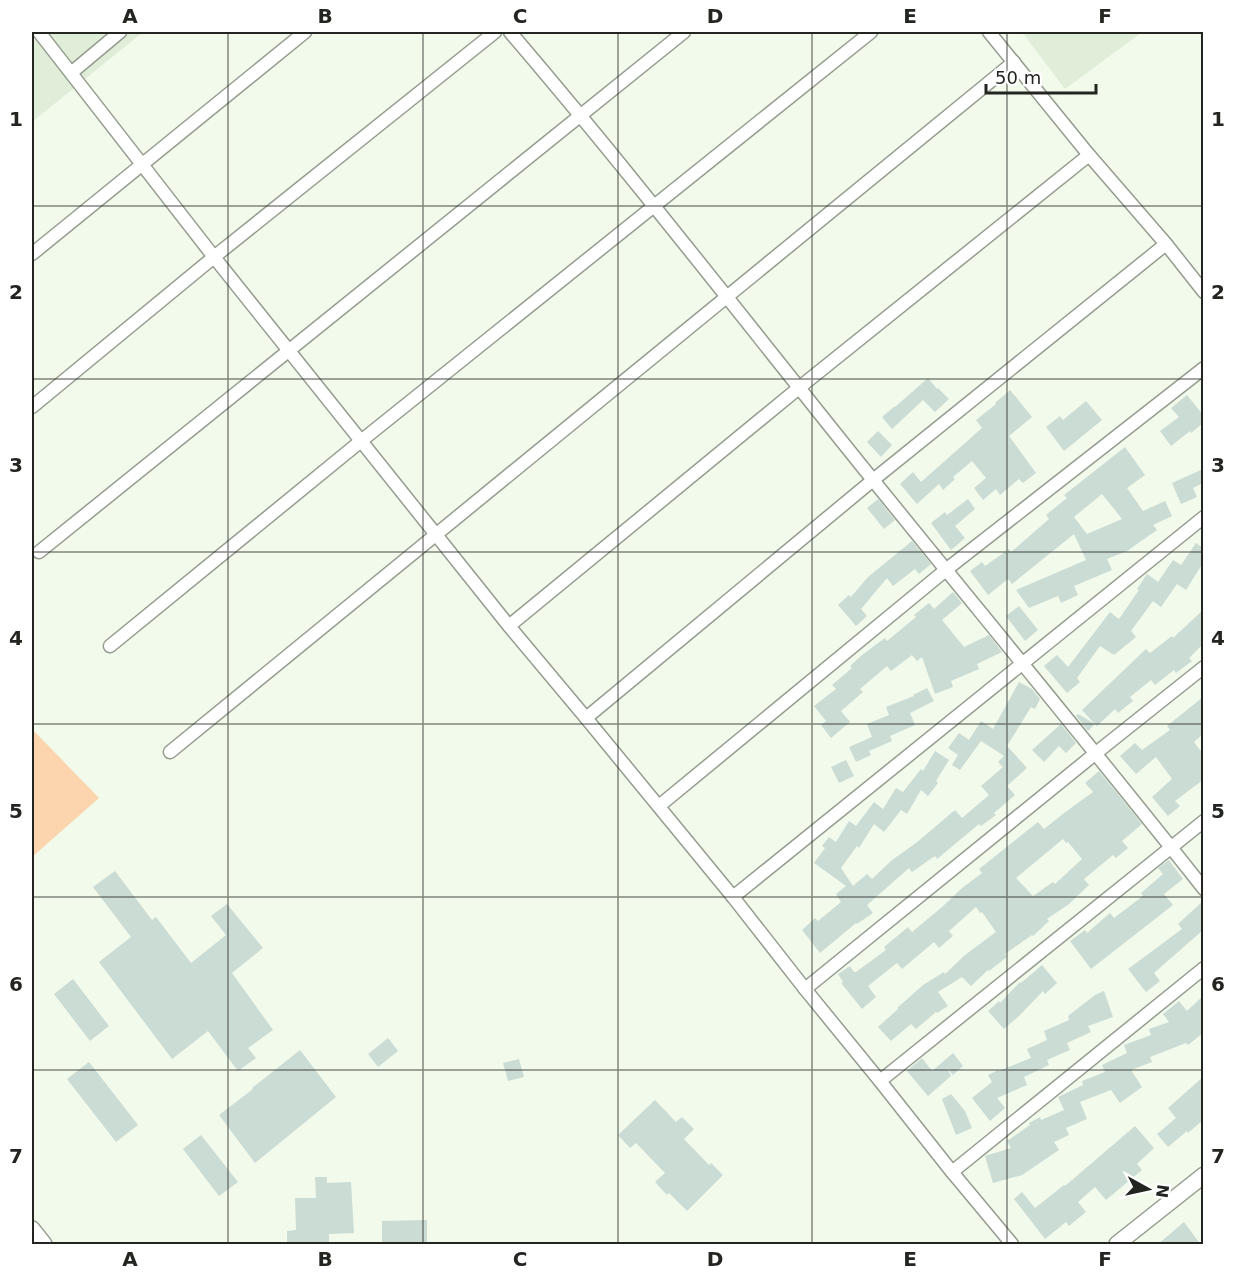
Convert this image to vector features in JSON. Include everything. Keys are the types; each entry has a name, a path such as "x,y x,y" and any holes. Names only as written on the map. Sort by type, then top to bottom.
{"street":[{"path":"39,32 141,165 509,626 733,897 1012,1245"},
{"path":"71,73 120,32"},
{"path":"32,254 305,32"},
{"path":"32,407 214,257 495,32"},
{"path":"510,32 581,115 1203,889"},
{"path":"39,552 684,32"},
{"path":"110,646 361,441 871,32"},
{"path":"989,32 1089,155 1166,244 1203,292"},
{"path":"170,752 1014,62"},
{"path":"509,626 800,387 1089,155"},
{"path":"586,718 873,480 1166,244"},
{"path":"659,806 947,569 1203,368"},
{"path":"733,897 1203,517"},
{"path":"805,989 1203,667"},
{"path":"880,1081 1203,821"},
{"path":"952,1172 1203,968"},
{"path":"1125,1242 1203,1175"},
{"path":"32,1229 44,1245"}],"shaded area":[{"path":"32,32 143,32 32,122"},
{"path":"1022,32 1142,32 1065,89"},
{"path":"32,729 99,798 32,857"}],"building":[{"path":"928,378 949,399 935,412 923,400 892,429 882,417"},
{"path":"1010,390 1032,417 1009,436 1036,473 1023,483 1019,479 1000,495 996,489 983,500 974,488 986,478 972,461 953,477 955,479 943,490 939,484 917,504 900,484 913,472 921,482 982,428 976,420"},
{"path":"1187,395 1203,415 1203,423 1171,446 1160,431 1179,417 1171,408"},
{"path":"1086,401 1102,420 1064,451 1046,427 1060,416 1063,420"},
{"path":"878,431 892,445 881,457 867,442"},
{"path":"1125,447 1145,475 1127,488 1143,511 1165,501 1172,516 1153,525 1157,530 1127,551 1107,559 1112,570 1074,586 1078,595 1061,603 1058,596 1029,608 1016,590 1086,560 1074,534 1012,584 1008,579 988,595 970,571 982,562 985,566 1009,549 1011,552 1049,519 1046,515 1067,498 1064,495","holes":["1102,494 1122,519 1087,534 1074,517"]},
{"path":"1203,469 1203,483 1193,488 1197,497 1181,504 1172,483"},
{"path":"878,499 895,520 884,529 867,508"},
{"path":"968,499 975,509 955,526 965,538 951,550 931,523 945,512 947,515"},
{"path":"912,541 931,564 919,574 915,569 893,586 887,578 861,609 867,616 856,626 838,605 849,595 851,597 868,577"},
{"path":"1196,543 1203,548 1203,563 1186,590 1177,584 1161,607 1153,601 1131,631 1136,637 1114,655 1100,646 1077,678 1080,682 1067,693 1044,666 1057,655 1068,667 1110,612 1119,619 1147,574 1158,582 1173,560 1181,565"},
{"path":"953,592 962,603 942,620 964,647 989,635 1002,652 977,664 979,669 951,681 953,687 935,694 922,657 917,661 912,655 891,671 887,666 860,689 863,692 841,711 850,722 831,738 821,725 826,721 814,706 836,689 832,685 852,668 850,666 862,655 885,638 887,641 929,603 934,609"},
{"path":"1019,606 1038,630 1025,641 1006,616"},
{"path":"1203,610 1203,644 1189,658 1192,661 1176,673 1174,670 1155,685 1151,680 1130,697 1133,701 1118,713 1115,709 1097,726 1082,710 1146,649 1150,653 1172,636 1173,638"},
{"path":"1019,682 1032,689 1040,699 1035,709 1031,707 1007,746 1027,768 1007,786 1015,795 994,813 996,815 981,826 979,824 937,859 935,856 912,872 909,868 867,905 873,913 856,923 820,953 802,930 815,918 818,921 841,902 836,894 846,886 814,863 825,848 822,846 829,837 836,842 849,821 856,826 874,802 883,809 896,788 903,792 921,769 923,771 935,751 949,760 936,781 938,783 928,796 921,790 907,814 901,810 884,832 874,824 859,848 857,846 841,868 853,886 867,874 872,879 892,860 955,810 962,818 989,795 981,786 1003,767 998,762 1004,756 981,741 960,770 952,765 958,755 948,748 959,733 969,740 981,721 993,729"},
{"path":"927,688 934,701 910,713 915,725 890,736 892,741 869,751 871,755 856,762 849,747 872,737 867,724 889,715 886,707"},
{"path":"1203,697 1203,734 1194,742 1203,754 1203,780 1175,801 1180,806 1168,816 1152,797 1172,779 1156,757 1136,774 1120,756 1135,743 1142,750 1170,730 1167,726"},
{"path":"1078,714 1095,724 1088,731 1076,716"},
{"path":"1061,724 1076,743 1066,753 1059,746 1044,762 1032,750"},
{"path":"846,760 854,776 839,783 831,767"},
{"path":"1099,771 1142,824 1122,841 1128,848 1116,858 1113,855 1084,879 1089,885 1069,904 1047,919 1049,921 1033,936 1005,954 1007,957 971,986 962,977 938,992 948,1006 936,1012 916,1029 911,1024 891,1041 878,1027 923,985 944,972 945,974 965,955 996,932 982,912 980,913 976,907 949,931 953,936 939,948 934,942 902,969 897,963 868,986 876,997 862,1009 841,983 843,982 838,974 850,966 856,972 886,950 884,947 908,927 912,932 982,873 979,869 1038,822 1044,829 1093,792 1085,783","holes":["1063,839 1066,843 1068,842 1082,859 1055,884 1053,882 1033,896 1016,878"]},
{"path":"1169,860 1183,879 1164,894 1173,905 1091,969 1070,941 1085,930 1087,933 1110,913 1114,918 1143,896 1141,893 1163,874 1158,868"},
{"path":"115,871 152,920 156,917 191,963 226,935 211,916 227,904 263,948 232,973 273,1030 248,1048 256,1058 238,1071 208,1031 172,1059 99,962 131,937 93,887"},
{"path":"1203,901 1203,930 1154,973 1160,981 1146,992 1128,969 1182,929 1178,924"},
{"path":"1042,965 1057,983 1045,994 1043,991 1004,1029 988,1011"},
{"path":"73,979 109,1026 90,1041 54,994"},
{"path":"1104,991 1113,1017 1088,1026 1091,1032 1067,1043 1070,1050 1047,1060 1049,1065 1024,1077 1027,1085 997,1098 1005,1108 990,1121 972,1098 992,1082 988,1075 1031,1058 1027,1049 1047,1040 1044,1031 1069,1020 1068,1016 1095,995"},
{"path":"1203,996 1203,1033 1188,1045 1186,1043 1150,1057 1152,1062 1131,1070 1142,1087 1120,1103 1111,1090 1080,1102 1087,1119 1066,1128 1069,1135 1054,1142 1059,1150 1022,1175 993,1183 985,1156 1011,1148 1007,1141 1030,1125 1029,1123 1064,1110 1058,1097 1083,1085 1082,1081 1105,1072 1102,1065 1127,1053 1124,1045 1151,1035 1149,1029 1169,1022 1163,1014 1179,1001 1187,1011"},
{"path":"388,1038 398,1051 378,1067 368,1054"},
{"path":"300,1050 336,1097 255,1163 219,1115"},
{"path":"953,1053 963,1066 953,1075 947,1068 951,1076 928,1096 907,1071 922,1058 932,1071"},
{"path":"519,1059 524,1077 508,1081 503,1063"},
{"path":"89,1062 138,1125 116,1142 67,1079"},
{"path":"1203,1077 1203,1120 1168,1147 1157,1134 1176,1118 1168,1108"},
{"path":"951,1094 965,1111 972,1128 956,1135 942,1099"},
{"path":"655,1100 676,1122 682,1117 694,1129 684,1139 709,1165 711,1163 723,1175 687,1211 655,1182 665,1173 636,1143 630,1148 618,1135"},
{"path":"1135,1126 1154,1148 1137,1164 1142,1170 1106,1200 1095,1187 1078,1202 1086,1212 1069,1226 1066,1222 1045,1239 1014,1199 1022,1192 1035,1208 1065,1186"},
{"path":"201,1135 238,1182 219,1196 183,1149"},
{"path":"315,1177 327,1177 327,1183 351,1182 354,1233 329,1234 329,1245 287,1245 287,1231 296,1230 295,1198 316,1198"},
{"path":"427,1220 427,1245 382,1245 382,1221"},
{"path":"1184,1222 1201,1245 1157,1245"}]}
